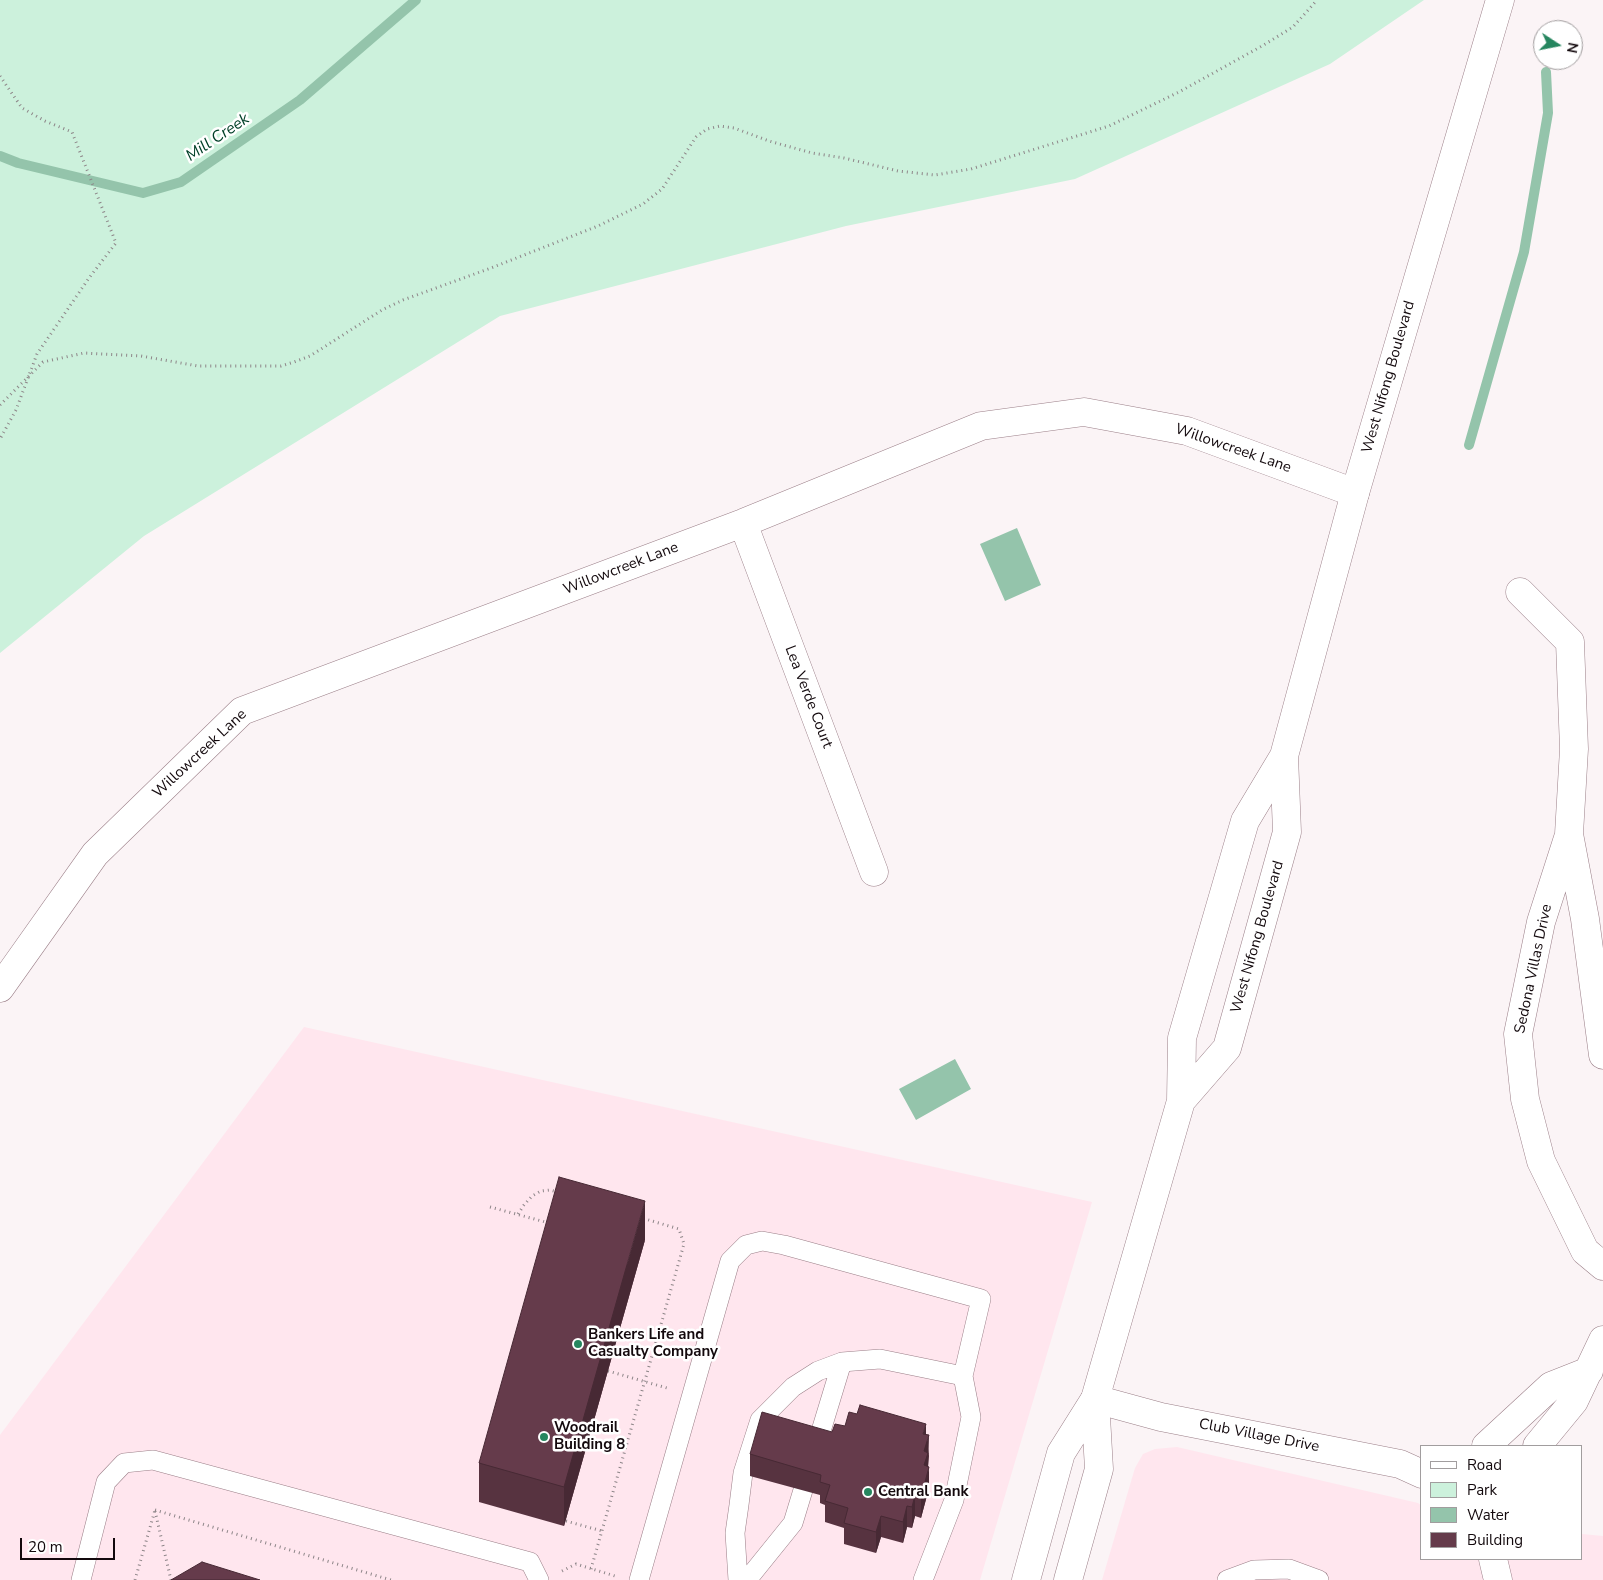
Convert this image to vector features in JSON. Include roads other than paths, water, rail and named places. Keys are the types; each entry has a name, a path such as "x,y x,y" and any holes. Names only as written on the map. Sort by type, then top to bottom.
{"street":[{"name":"West Nifong Boulevard","path":"1026,1580 1061,1453 1095,1399 1181,1101 1182,1038 1245,821 1284,756 1355,493 1500,0"},
{"name":"Willowcreek Lane","path":"0,988 95,854 242,711 743,523 981,426 1084,412 1188,430 1355,493"},
{"name":"Lea Verde Court","path":"743,523 874,872"},
{"name":"Sedona Villas Drive","path":"1520,592 1570,642 1574,749 1569,834 1585,919 1603,1054"},
{"name":"West Nifong Boulevard","path":"1181,1101 1227,1048 1287,832 1284,756"},
{"name":"Sedona Villas Drive","path":"1569,834 1541,922 1518,1034 1525,1099 1541,1161 1585,1251 1603,1266"},
{"path":"1538,1445 1574,1401 1603,1340"},
{"path":"1487,1445 1551,1386 1589,1371"},
{"name":"West Nifong Boulevard","path":"1068,1580 1099,1469 1095,1399"},
{"name":"Club Village Drive","path":"1095,1399 1161,1417 1400,1464 1420,1473"},
{"path":"1493,1560 1498,1580"}],"lane":[{"path":"631,1579 691,1395 730,1262 746,1245 762,1241 784,1245 981,1299 963,1376 970,1417 954,1500 924,1580"},
{"path":"738,1580 735,1533 743,1473 760,1420 793,1387 818,1371 842,1362 880,1359 963,1376"},
{"path":"747,1580 793,1522 842,1362"},
{"path":"80,1580 106,1482 124,1463 152,1460 530,1562 539,1580"},
{"path":"1227,1580 1254,1570 1289,1569 1319,1580"}],"water":[{"path":"1017,528 1041,585 1005,601 980,544"},
{"path":"955,1059 971,1089 916,1120 899,1089"}],"waterway":[{"name":"Mill Creek","path":"0,156 18,163 143,193 181,182 300,100 416,0"},
{"path":"1469,445 1524,252 1548,113 1546,72"}],"place":[{"name":"Bankers Life and Casualty Company","path":"578,1344"},
{"name":"Woodrail Building 8","path":"544,1437"},
{"name":"Central Bank","path":"868,1492"}]}
